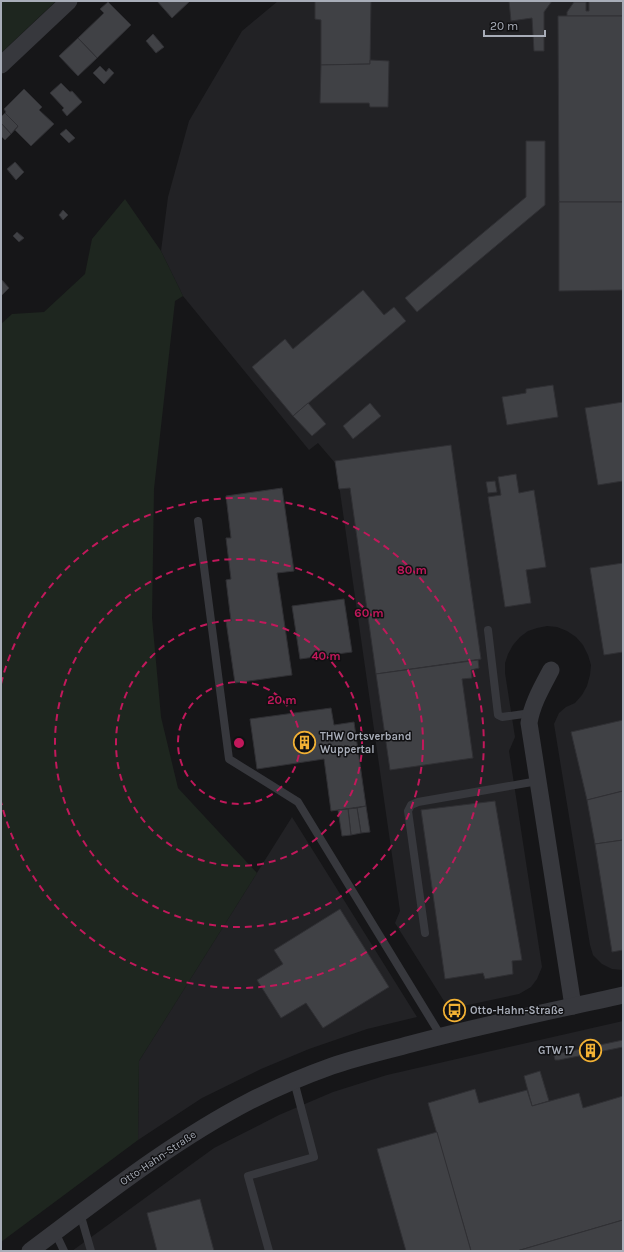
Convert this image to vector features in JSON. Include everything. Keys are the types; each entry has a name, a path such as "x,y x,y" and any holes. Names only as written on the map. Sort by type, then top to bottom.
{"street":[{"path":"1,65 69,1"},
{"path":"551,670 538,694 529,723 573,1006"},
{"name":"Otto-Hahn-Straße","path":"30,1251 160,1155 204,1127 250,1101 294,1081 332,1066 372,1054 441,1036 623,995"}],"lane":[{"path":"198,522 229,759 298,802 441,1036"},
{"path":"488,630 498,715 502,717 531,713"},
{"path":"425,932 408,811 411,805 418,802 538,781"},
{"path":"269,1251 248,1176 314,1157 294,1081"},
{"path":"80,1213 90,1251"},
{"path":"55,1232 64,1251"}],"shaded area":[{"path":"1,1 56,1 1,53"},
{"path":"278,1 623,1 623,970 612,969 602,964 593,955 590,945 554,724 559,713 566,707 575,703 582,695 587,686 591,665 583,645 576,637 557,627 547,626 528,631 513,645 505,663 505,673 515,737 509,751 542,967 537,979 531,987 519,994 449,1009 395,923 400,911 336,464 318,443 309,450 183,296 161,251 168,197 189,121 242,31"},
{"path":"125,199 161,251 183,296 175,301 154,489 152,618 161,717 178,788 257,873 139,1061 138,1140 1,1242 1,324 12,314 44,312 85,274 92,239"},
{"path":"292,817 417,1017 367,1029 309,1049 261,1069 202,1098 138,1140 139,1061"},
{"path":"623,1021 623,1251 72,1251 214,1148 279,1115 333,1092 387,1075"}],"building":[{"path":"157,1 190,1 172,18"},
{"path":"315,1 371,1 370,64 321,65 321,20 315,19"},
{"path":"509,1 552,1 544,12 544,51 534,51 532,18 511,21"},
{"path":"589,1 623,1 623,16 567,16 567,12 574,2 586,2 586,11 589,11"},
{"path":"108,2 131,25 97,58 78,38 104,13 100,9"},
{"path":"558,16 623,16 623,202 559,202"},
{"path":"153,34 164,47 156,53 146,41"},
{"path":"78,38 97,58 78,76 59,56"},
{"path":"370,60 389,61 388,107 370,107 369,103 320,103 321,65 370,64"},
{"path":"100,66 106,72 109,68 114,73 104,84 93,73"},
{"path":"61,83 70,92 72,91 82,102 67,116 62,110 64,108 50,93"},
{"path":"24,89 42,107 39,110 54,124 31,146 15,130 18,126 5,113 6,112 4,109"},
{"path":"5,113 18,126 11,134 1,123 1,117"},
{"path":"1,123 11,134 5,140 1,136"},
{"path":"66,129 75,138 69,143 60,134"},
{"path":"526,141 545,141 545,205 417,312 405,298 526,197"},
{"path":"15,162 24,172 16,180 7,169"},
{"path":"559,202 623,202 623,290 559,291"},
{"path":"63,210 68,215 63,220 59,215"},
{"path":"17,232 24,238 19,242 13,236"},
{"path":"2,280 9,288 1,296 1,281"},
{"path":"363,290 384,315 394,307 406,321 293,416 252,367 285,339 293,349"},
{"path":"553,385 558,417 507,425 502,397 526,393 526,389"},
{"path":"623,402 623,481 598,485 585,408"},
{"path":"308,403 326,424 312,436 293,416"},
{"path":"370,403 381,416 353,439 343,426"},
{"path":"451,445 481,659 376,674 350,488 339,489 335,461"},
{"path":"516,474 519,493 534,490 546,567 526,570 531,603 505,607 488,497 501,495 498,477"},
{"path":"495,481 497,492 488,493 486,482"},
{"path":"282,488 294,571 277,573 292,675 235,683 226,621 231,621 226,580 231,579 226,538 231,538 226,496"},
{"path":"623,563 623,652 604,655 590,568"},
{"path":"344,599 352,652 300,659 292,606"},
{"path":"478,660 479,668 471,670 472,678 462,679 473,758 390,770 376,674"},
{"name":"THW Ortsverband Wuppertal","path":"331,708 334,725 354,722 366,806 331,811 324,759 257,769 250,719"},
{"path":"623,720 623,791 587,800 571,732"},
{"path":"623,791 623,840 595,844 587,800"},
{"path":"495,801 522,960 512,961 513,974 485,979 483,973 445,979 421,810"},
{"path":"366,806 370,832 361,833 357,808"},
{"path":"357,808 361,833 351,835 348,809"},
{"path":"348,809 351,835 342,836 338,810"},
{"path":"623,840 623,950 612,952 595,844"},
{"path":"340,909 389,987 323,1028 306,1003 281,1018 257,980 283,964 274,950"},
{"name":"GTW 17","path":"623,1040 623,1047 555,1060 554,1056 557,1054"},
{"path":"540,1071 549,1101 532,1106 524,1076"},
{"path":"475,1089 479,1103 527,1090 532,1106 579,1093 583,1108 623,1096 623,1220 517,1251 471,1251 428,1103"},
{"path":"437,1132 471,1251 406,1251 377,1149"},
{"path":"200,1199 214,1251 157,1251 147,1213"},
{"path":"623,1220 623,1251 517,1251"}],"place":[{"name":"THW Ortsverband Wuppertal","path":"305,742"},
{"name":"Otto-Hahn-Straße","path":"454,1010"},
{"name":"GTW 17","path":"590,1050"}]}
